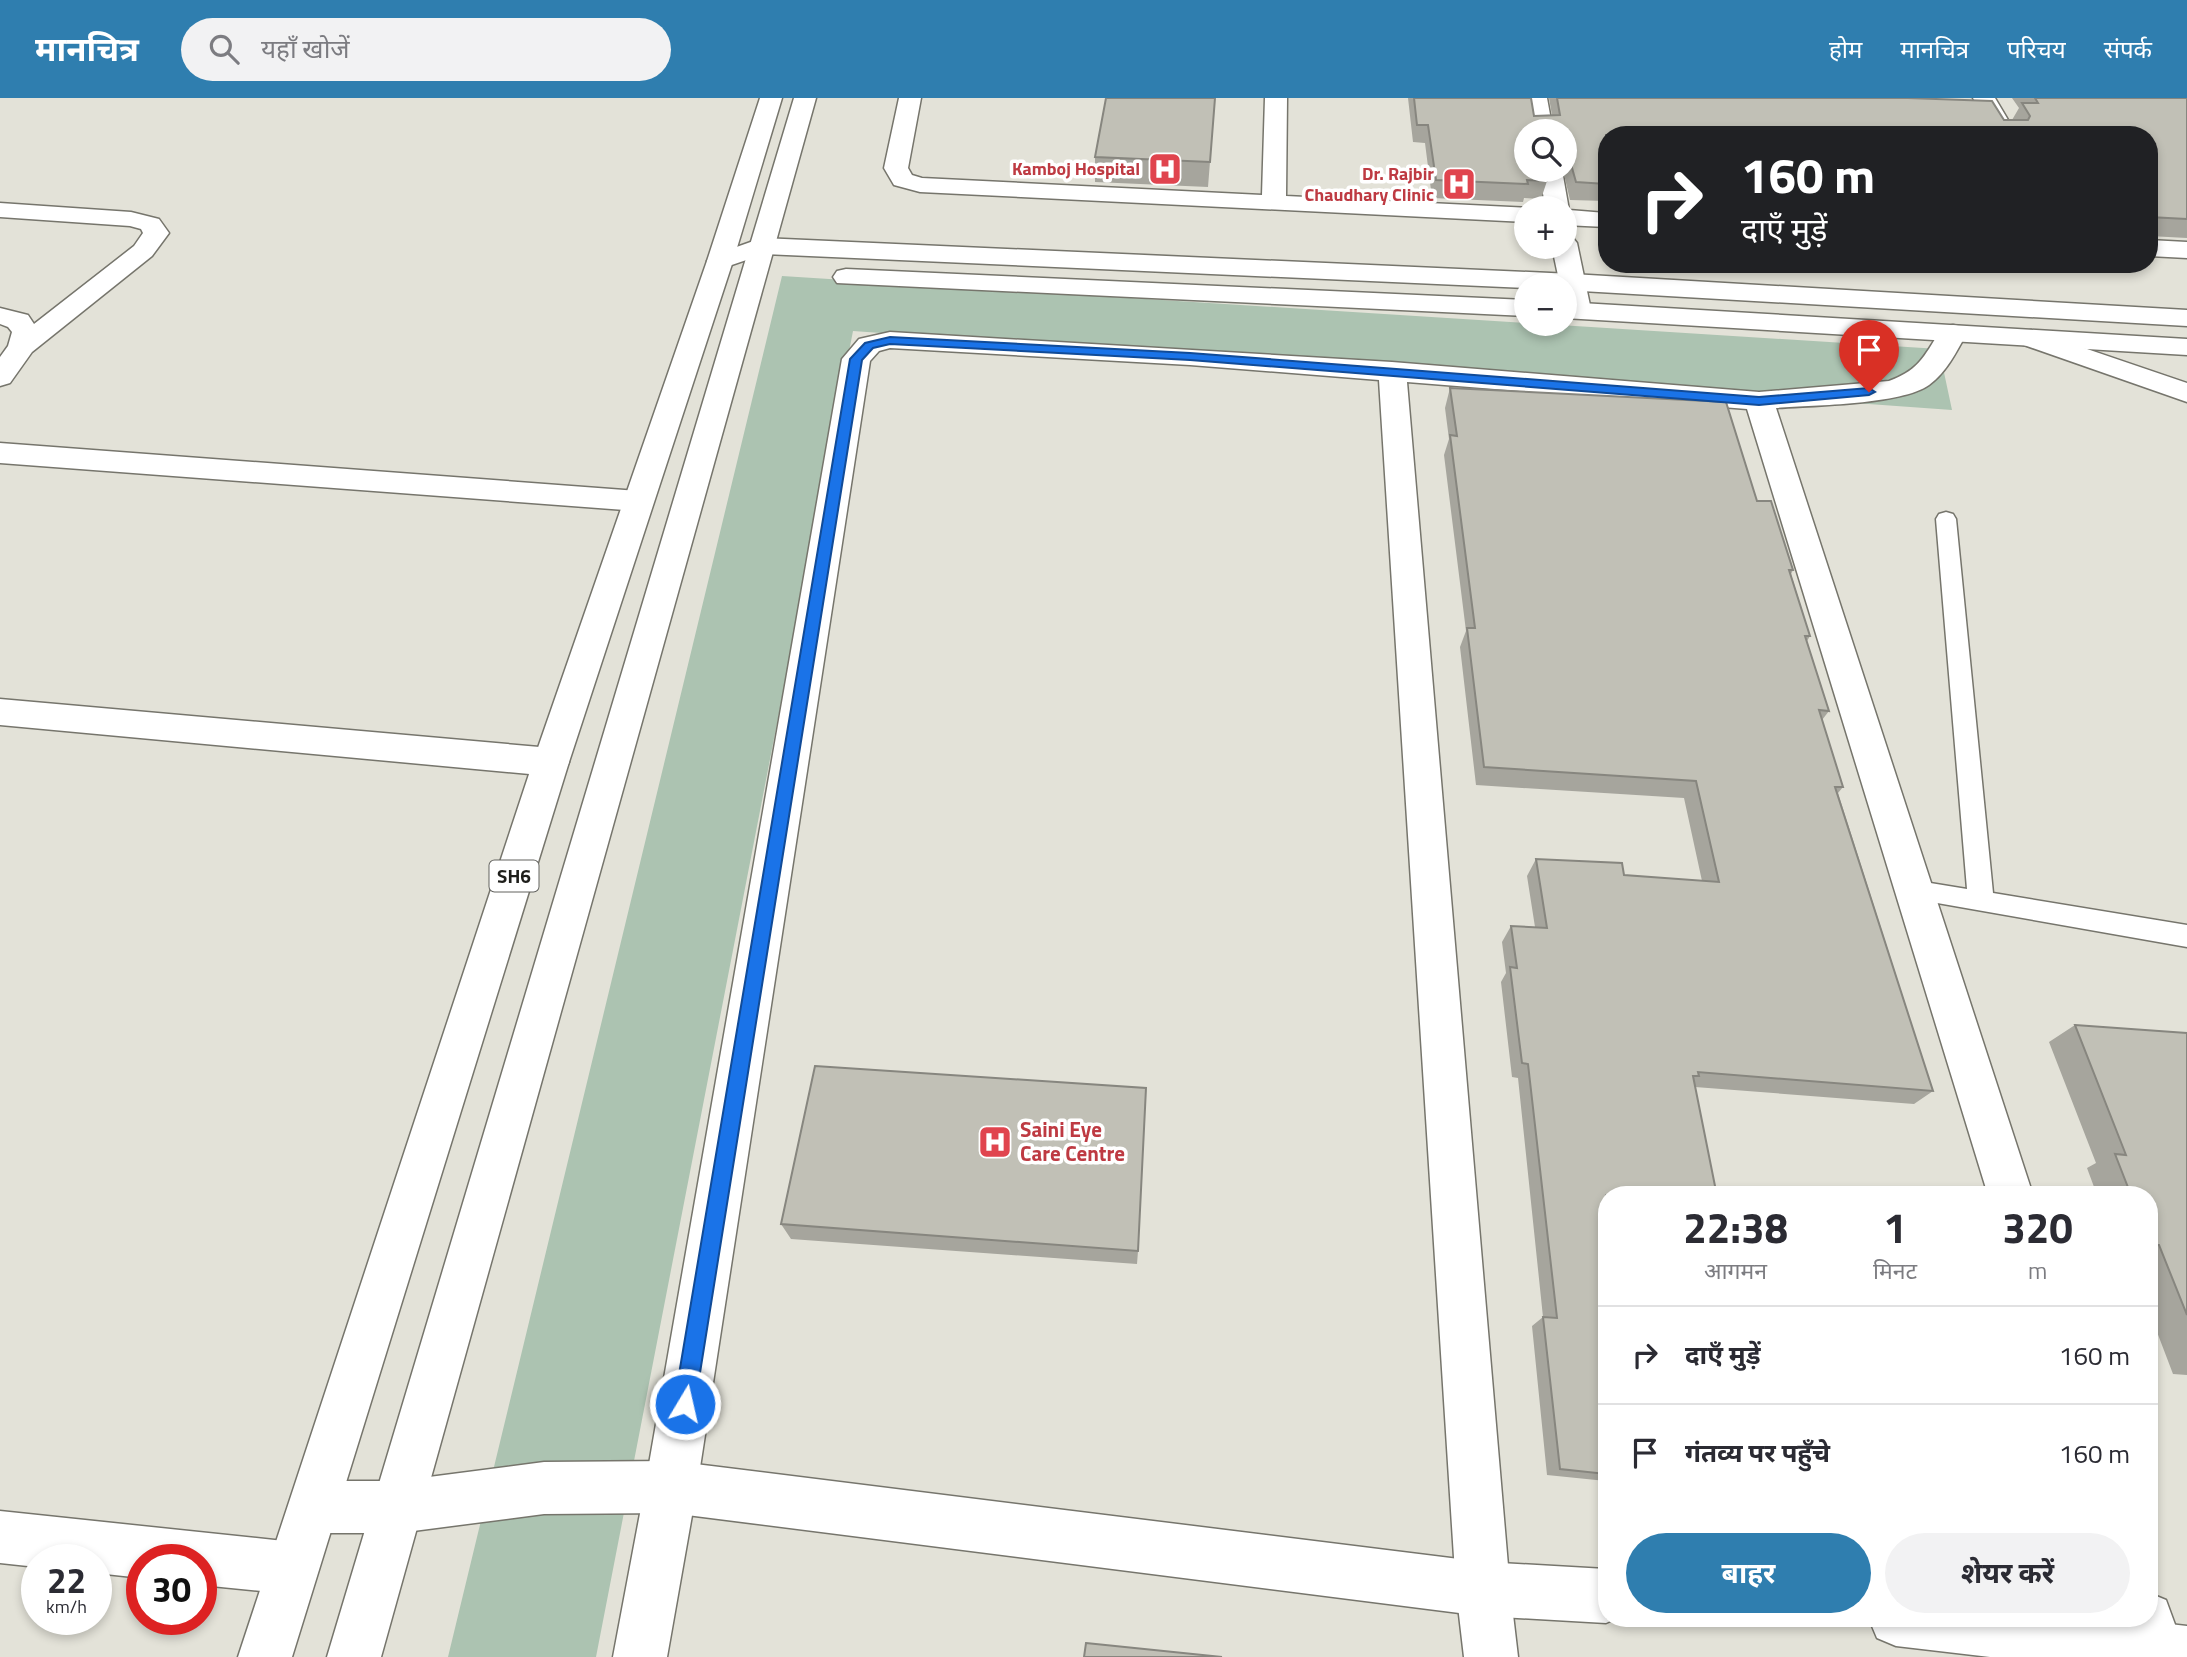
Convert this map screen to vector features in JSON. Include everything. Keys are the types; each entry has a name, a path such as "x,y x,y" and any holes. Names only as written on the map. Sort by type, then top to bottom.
{"street":[{"name":"SH6","path":"265,1657 551,762 638,501 754,263 771,98"},
{"name":"SH6","path":"354,1657 754,263 805,98"},
{"path":"911,98 896,168 903,180 920,185 1514,214"},
{"path":"1273,202 1276,98"},
{"path":"1536,98 1540,119"},
{"path":"1978,101 1999,126"},
{"path":"0,210 131,219 150,224 156,233 143,251 22,346 0,377"},
{"path":"1577,218 1598,219"},
{"path":"2158,248 2187,250"},
{"path":"754,263 1514,281"},
{"path":"823,275 1514,307"},
{"path":"1577,282 2187,318"},
{"path":"1577,310 2187,346"},
{"path":"0,316 19,321 26,332 22,346"},
{"path":"640,1657 671,1487 856,359 869,345 890,341 1392,371 1759,401 1893,389 1919,380 1936,363 1953,333"},
{"path":"2031,338 2187,393"},
{"path":"1392,371 1483,1589 1491,1657"},
{"path":"1759,401 2008,1186"},
{"path":"0,453 638,501"},
{"path":"0,712 551,762"},
{"path":"313,1507 398,1507 544,1488 671,1487 1483,1589 1598,1596"},
{"path":"0,1537 293,1568"},
{"path":"1978,1627 2162,1645"}],"lane":[{"path":"1946,519 1981,902"},
{"path":"1912,890 2187,936"}],"green space":[{"path":"782,276 1514,322 1514,336 1577,336 1577,326 1939,349 1952,410 853,331 596,1657 448,1657"}],"building":[{"path":"1106,98 1215,98 1210,162 1095,157"},
{"path":"1414,98 1531,98 1534,116 1560,115 1557,98 1908,98 1992,101 2004,120 2028,120 2030,116 2022,103 2038,103 2035,98 2187,98 2187,219 2158,217 2158,126 1598,126 1598,183 1576,182 1577,119 1514,119 1514,182 1528,184 1436,180 1428,125 1417,125"},
{"path":"1450,388 1726,402 1757,501 1771,501 1793,570 1789,570 1810,636 1805,636 1829,711 1819,710 1843,787 1835,787 1933,1091 1698,1072 1699,1076 1693,1076 1715,1186 1598,1186 1598,1473 1560,1469 1543,1317 1557,1318 1528,1064 1522,1063 1510,967 1517,968 1511,926 1547,928 1536,859 1622,863 1624,875 1719,882 1696,781 1484,767 1467,628 1475,628 1450,435 1457,436"},
{"path":"2075,1025 2187,1033 2187,1315 2158,1245 2158,1186 2127,1186 2115,1154 2126,1155"},
{"path":"815,1066 1146,1088 1138,1251 781,1224"},
{"path":"1086,1643 1222,1657 1084,1657"}],"place":[{"name":"Kamboj Hospital","path":"1165,169"},
{"name":"Dr. Rajbir Chaudhary Clinic","path":"1459,184"},
{"name":"Saini Eye Care Centre","path":"995,1142"}],"route":[{"path":"685,1404 856,359 869,345 890,341 1190,357 1759,401 1869,392"}]}
